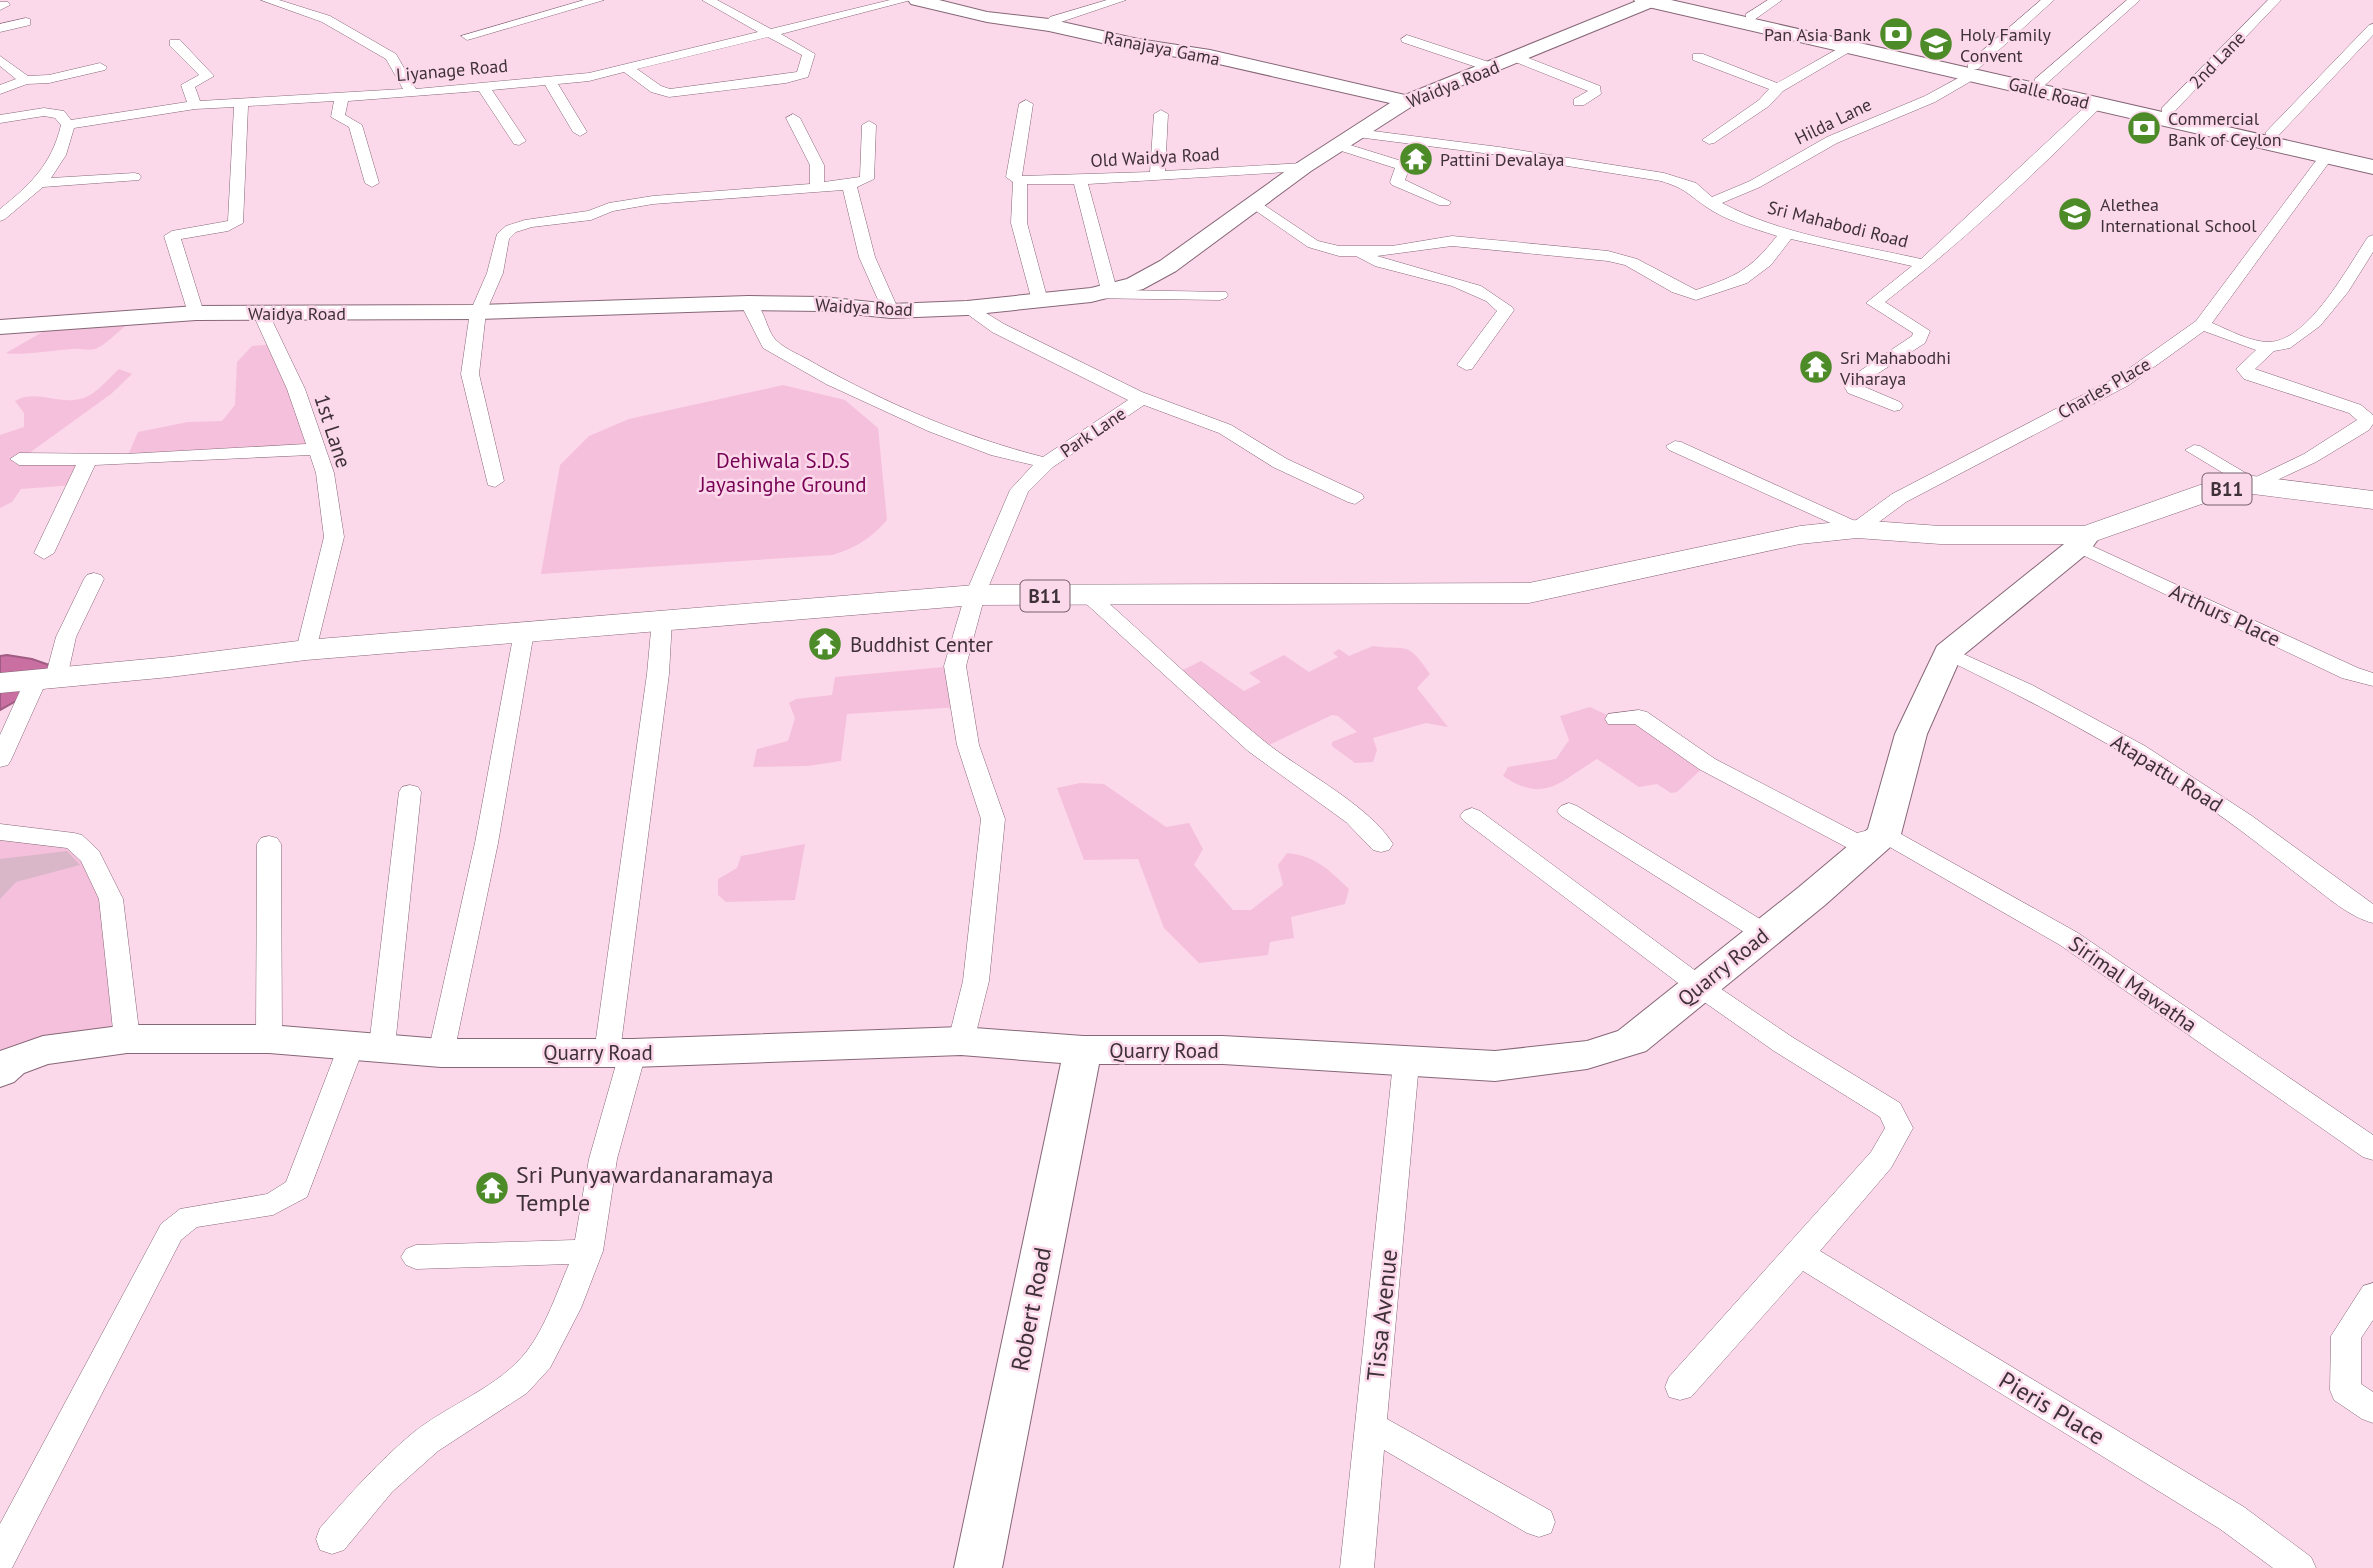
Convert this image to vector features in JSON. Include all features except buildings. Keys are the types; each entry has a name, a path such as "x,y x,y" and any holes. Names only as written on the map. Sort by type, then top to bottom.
{"highway":[{"name":"Galle Road","path":"1679,0 1973,70 2096,104 2271,135 2373,158"},
{"name":"Galle Road","path":"1649,1 1848,47 2040,82 2373,167"}],"main road":[{"name":"B11","path":"0,684 306,650 975,595 1530,593 1666,566 1800,535 1857,529 2083,541 2211,491 2253,485 2373,500"}],"street":[{"path":"267,0 326,19 391,57 412,93"},
{"path":"467,36 564,4 598,0"},
{"path":"627,68 656,89 669,93 786,79 803,74 809,54 708,0"},
{"name":"Liyanage Road","path":"68,125 195,105 412,93 589,77 905,0"},
{"name":"Ranajaya Gama","path":"917,0 987,17 1049,26 1138,46 1210,56 1407,101"},
{"path":"1049,26 1054,20 1120,0"},
{"path":"1750,17 1776,0"},
{"name":"Hilda Lane","path":"1710,203 1755,184 1832,140 1930,99 1973,70 2048,0"},
{"path":"2040,82 2134,0"},
{"name":"2nd Lane","path":"2162,115 2275,0"},
{"name":"Waidya Road","path":"0,327 196,313 478,312 748,303 822,304 891,311 967,309 1100,293 1135,284 1168,266 1304,167 1407,101 1518,58 1649,1"},
{"path":"0,28 26,22"},
{"path":"2271,135 2373,28"},
{"path":"1407,39 1493,68"},
{"path":"175,43 207,76 188,85 195,105"},
{"path":"1709,140 1764,103 1778,88 1848,47"},
{"path":"1698,57 1778,88"},
{"path":"1518,58 1595,89 1594,94 1579,102"},
{"path":"0,60 25,80"},
{"path":"0,89 25,80 48,79 100,67"},
{"path":"548,80 580,132"},
{"path":"483,86 519,141"},
{"path":"342,97 338,117 355,125 372,183"},
{"path":"196,313 172,236 223,228 235,223 242,103"},
{"path":"1026,104 1013,177 1020,180 1080,180"},
{"name":"Sri Mahabodi Road","path":"1356,133 1500,151 1664,177 1691,187 1710,203 1740,219 1787,234 1924,264 2096,104"},
{"path":"0,119 44,112 59,114 68,125 64,148 42,183 0,216"},
{"path":"1157,177 1161,114"},
{"path":"793,118 817,165 817,188"},
{"path":"495,481 470,374 478,312 495,272 502,237 511,229 530,223 591,215 609,207 653,200 849,185 867,179 869,125"},
{"path":"1336,145 1402,166 1396,181 1444,202"},
{"name":"Charles Place","path":"1857,529 1899,498 2123,381 2202,326 2326,157"},
{"name":"Old Waidya Road","path":"1100,293 1080,180 1304,167"},
{"path":"42,183 134,177"},
{"path":"1020,180 1019,223 1040,301"},
{"path":"849,185 867,257 891,311"},
{"path":"1253,204 1313,244 1339,251 1392,251 1452,241 1608,256 1631,262 1678,289 1696,295 1741,280 1765,262 1787,234"},
{"path":"2202,326 2269,347 2287,343 2321,319 2373,240"},
{"path":"1360,253 1387,266 1474,288 1494,297 1506,310 1466,365"},
{"path":"1894,406 1854,389 1851,383 1919,339 1922,331 1874,303 1924,264"},
{"path":"1100,293 1220,295"},
{"path":"748,303 769,344 832,380 947,432 997,451 1046,463"},
{"name":"Park Lane","path":"961,1041 976,981 993,819 968,745 955,670 975,595 1018,490 1046,463 1137,402 1136,396 998,328 967,309"},
{"name":"1st Lane","path":"261,314 296,389 326,473 334,537 306,650"},
{"path":"2194,450 2253,485 2310,458 2363,426 2366,420 2364,415 2355,409 2250,375 2245,369 2269,347"},
{"path":"1136,396 1225,429 1280,463 1355,498"},
{"path":"1675,446 1857,529"},
{"path":"19,459 88,460 316,449"},
{"path":"44,554 88,460"},
{"path":"1616,719 1639,717 1707,764 1854,841 1884,834 1911,734 1948,653 2083,541"},
{"name":"Arthurs Place","path":"2083,541 2350,673 2373,680"},
{"path":"0,760 46,679 94,579"},
{"path":"1089,596 1256,746 1354,817 1381,844"},
{"path":"332,1539 381,1482 427,1441 516,1384 539,1359 566,1308 588,1251 620,1053 662,620"},
{"path":"441,1052 492,822 524,632"},
{"name":"Atapattu Road","path":"1948,653 2037,694 2166,770 2243,820 2373,915"},
{"path":"0,1557 171,1233 190,1217 273,1204 297,1189 367,1045 410,792"},
{"path":"1569,811 1764,933"},
{"path":"1472,816 1699,986 1783,1044 1890,1110 1899,1128 1881,1160 1681,1387"},
{"path":"0,832 74,841 91,857 111,899 127,1039"},
{"name":"Quarry Road","path":"0,1072 9,1063 43,1050 127,1039 270,1039 441,1052 620,1053 961,1041 1083,1050 1223,1050 1406,1063 1495,1066 1587,1055 1632,1041 1812,896 1884,834"},
{"name":"Sirimal Mawatha","path":"1884,834 2069,939 2373,1149"},
{"path":"269,844 270,1039"},
{"name":"Robert Road","path":"978,1568 1083,1050"},
{"name":"Tissa Avenue","path":"1357,1568 1406,1063"},
{"path":"416,1257 588,1251"},
{"name":"Pieris Place","path":"1800,1254 2232,1518 2299,1568"},
{"path":"2373,1295 2346,1336 2345,1390 2373,1409"},
{"path":"1371,1426 1539,1522"}],"green space":[{"path":"135,318 95,349 6,353 58,323"},
{"path":"275,344 316,449 126,460 138,432 188,422 222,421 235,405 237,362 252,346"},
{"path":"119,369 132,374 111,394 21,459 88,460 75,485 21,489 12,502 0,508 0,435 24,427 24,413 15,401 29,396 81,399 99,389"},
{"name":"Dehiwala S.D.S Jayasinghe Ground","path":"783,385 845,400 878,428 887,520 875,533 855,546 832,555 541,574 560,465 589,436 629,419"},
{"path":"1373,646 1406,649 1416,656 1430,674 1417,688 1448,727 1426,723 1373,738 1377,750 1373,762 1355,763 1332,746 1332,742 1357,732 1338,716 1332,715 1269,745 1256,746 1177,673 1201,661 1244,691 1261,682 1249,673 1284,655 1309,672 1338,657 1333,653 1339,649 1349,656"},
{"path":"955,666 961,707 847,714 841,761 808,766 753,767 757,749 788,741 795,718 789,703 796,699 832,695 835,677"},
{"path":"1590,707 1616,719 1639,717 1707,764 1677,792 1671,793 1657,784 1639,787 1597,759 1562,782 1541,789 1518,784 1503,776 1508,767 1556,759 1569,740 1560,716"},
{"path":"1080,783 1104,784 1166,827 1189,823 1203,849 1194,865 1233,910 1251,910 1283,885 1278,865 1287,853 1314,860 1335,875 1349,889 1345,904 1291,917 1294,938 1270,942 1268,955 1199,963 1164,928 1138,859 1084,860 1057,788"},
{"path":"0,832 74,841 91,857 127,1039 0,1072"},
{"path":"805,844 795,900 726,902 718,895 718,879 737,868 741,856"}],"shaded area":[{"path":"7,655 52,666 16,701 0,710 0,656"}],"place":[{"name":"Pan Asia Bank","path":"1896,34"},
{"name":"Holy Family Convent","path":"1936,44"},
{"name":"Commercial Bank of Ceylon","path":"2144,128"},
{"name":"Pattini Devalaya","path":"1416,159"},
{"name":"Alethea International School","path":"2075,214"},
{"name":"Sri Mahabodhi Viharaya","path":"1816,367"},
{"name":"Buddhist Center","path":"825,644"},
{"name":"Sri Punyawardanaramaya Temple","path":"492,1188"}]}
